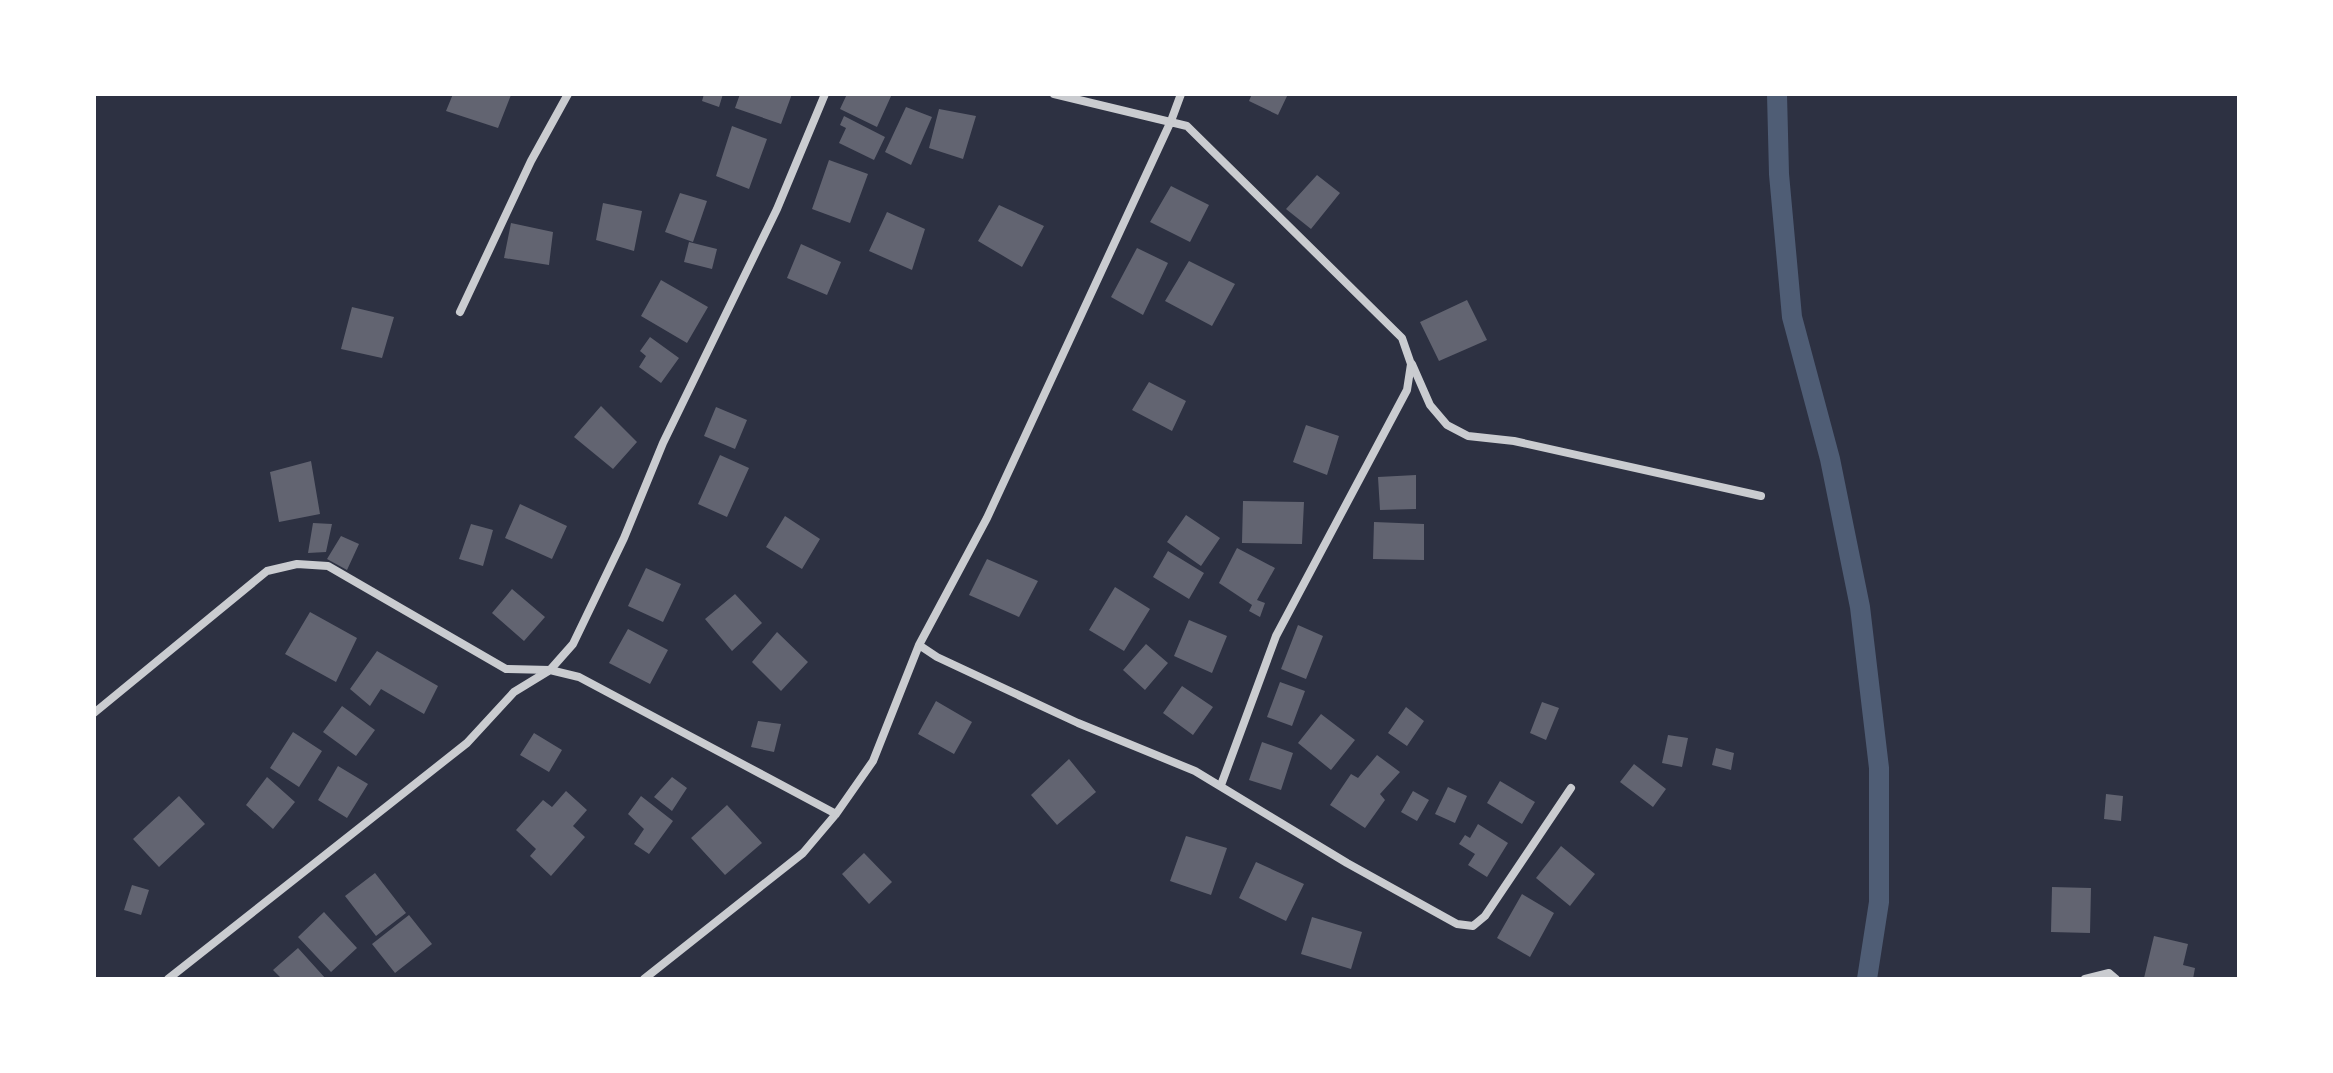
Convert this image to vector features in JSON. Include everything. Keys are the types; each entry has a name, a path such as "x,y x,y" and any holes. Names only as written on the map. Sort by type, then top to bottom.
{"street":[{"path":"460,312 531,161 568,94"},
{"path":"168,979 467,743 514,692 550,670 573,644 624,538 663,443 777,209 825,94"},
{"path":"1054,94 1171,121 1187,126 1199,136 1402,338 1430,405 1447,425 1468,436 1514,441 1761,496"},
{"path":"644,979 803,853 836,814 873,761 919,645 987,518 1181,94"},
{"path":"1221,785 1276,636 1407,390 1411,364"},
{"path":"94,713 267,571 297,564 328,566 506,669 550,670 579,677 836,814"},
{"path":"919,645 937,657 1078,723 1195,771 1347,863 1457,924 1473,926 1485,916 1571,788"},
{"path":"2085,979 2109,973 2116,979"}],"building":[{"path":"453,94 511,95 498,128 446,111"},
{"path":"704,94 723,94 719,107 702,101"},
{"path":"740,94 792,94 781,124 735,108"},
{"path":"847,94 892,94 877,127 840,109"},
{"path":"1252,94 1288,94 1278,115 1249,101"},
{"path":"906,107 932,117 911,165 885,152"},
{"path":"939,109 976,116 963,159 929,148"},
{"path":"844,116 885,137 874,160 839,143 846,128 840,125"},
{"path":"732,126 767,139 749,189 716,176"},
{"path":"829,160 868,174 850,223 812,209"},
{"path":"1317,175 1340,193 1311,229 1286,209"},
{"path":"1171,186 1209,205 1190,242 1150,222"},
{"path":"680,193 707,201 693,242 665,232"},
{"path":"603,203 642,211 634,251 596,240"},
{"path":"999,205 1044,226 1022,267 978,241"},
{"path":"887,212 925,229 912,270 869,251"},
{"path":"511,223 553,232 549,265 504,258"},
{"path":"689,242 717,249 712,269 684,262"},
{"path":"801,244 841,262 827,295 787,278"},
{"path":"1137,248 1168,263 1143,315 1111,297"},
{"path":"1189,261 1235,284 1212,326 1165,301"},
{"path":"661,280 708,307 687,343 641,316"},
{"path":"1467,300 1487,340 1439,361 1420,322"},
{"path":"352,307 394,317 382,358 341,349"},
{"path":"650,337 679,358 661,383 639,367 646,356 640,351"},
{"path":"1149,382 1186,401 1172,431 1132,410"},
{"path":"601,406 637,442 613,469 574,437"},
{"path":"716,407 747,420 735,449 704,436"},
{"path":"1306,425 1339,436 1327,475 1293,462"},
{"path":"720,455 749,468 727,517 698,504"},
{"path":"311,461 320,514 279,522 270,472"},
{"path":"1416,475 1416,509 1380,510 1378,477"},
{"path":"1243,501 1304,502 1302,544 1242,543"},
{"path":"520,504 567,526 552,559 505,538"},
{"path":"1186,515 1220,538 1201,566 1167,542"},
{"path":"785,516 820,539 802,569 766,547"},
{"path":"1374,522 1424,524 1424,560 1373,559"},
{"path":"313,523 332,524 326,552 308,553"},
{"path":"471,524 493,530 483,566 459,559"},
{"path":"341,536 359,544 347,570 327,559"},
{"path":"1237,548 1275,568 1257,600 1265,603 1260,617 1249,611 1252,605 1219,583"},
{"path":"1168,551 1204,573 1189,599 1153,577"},
{"path":"987,559 1038,581 1019,617 969,595"},
{"path":"646,568 681,584 663,622 628,606"},
{"path":"1115,587 1150,609 1124,651 1089,630"},
{"path":"512,589 545,617 524,641 492,613"},
{"path":"735,594 762,623 732,651 705,619"},
{"path":"310,612 357,638 336,682 285,654"},
{"path":"1189,620 1227,636 1212,673 1174,656"},
{"path":"1298,625 1323,636 1306,679 1281,669"},
{"path":"628,629 668,650 650,684 609,663"},
{"path":"777,632 808,662 781,691 752,662"},
{"path":"1146,644 1168,663 1145,690 1123,670"},
{"path":"377,651 438,686 424,714 381,689 370,706 350,689"},
{"path":"1280,682 1305,691 1292,726 1267,717"},
{"path":"1182,686 1213,707 1193,735 1163,713"},
{"path":"936,701 972,722 954,754 918,734"},
{"path":"1542,702 1559,708 1546,740 1530,733"},
{"path":"342,706 375,730 356,756 323,732"},
{"path":"1406,707 1424,721 1407,746 1388,733"},
{"path":"1321,714 1355,740 1331,770 1298,743"},
{"path":"758,721 781,724 774,752 751,747"},
{"path":"293,732 322,751 299,787 270,768"},
{"path":"534,733 562,750 549,772 520,755"},
{"path":"1668,735 1688,738 1682,767 1662,763"},
{"path":"1262,742 1293,753 1281,790 1249,780"},
{"path":"1716,748 1734,753 1731,770 1712,765"},
{"path":"1377,755 1400,772 1380,794 1385,800 1365,828 1330,805 1351,774 1358,778"},
{"path":"1069,759 1096,792 1057,825 1031,795"},
{"path":"1634,764 1666,789 1653,807 1620,782"},
{"path":"338,766 368,784 347,818 318,800"},
{"path":"267,777 295,802 273,829 246,805"},
{"path":"672,777 687,788 672,811 654,797"},
{"path":"1500,781 1535,802 1522,824 1487,803"},
{"path":"1448,787 1467,796 1455,823 1435,814"},
{"path":"566,791 587,810 573,826 585,837 551,876 530,856 536,849 516,830 543,800 552,807"},
{"path":"1413,791 1429,800 1417,821 1401,812"},
{"path":"2106,794 2123,796 2121,821 2104,819"},
{"path":"179,796 205,824 159,867 133,839"},
{"path":"641,796 673,821 649,854 634,844 644,829 628,814"},
{"path":"727,805 762,843 725,875 691,838"},
{"path":"1478,824 1508,843 1487,877 1468,865 1475,854 1459,844 1465,835 1470,838"},
{"path":"1186,836 1227,848 1211,895 1170,881"},
{"path":"1561,846 1595,874 1570,906 1536,878"},
{"path":"864,853 892,882 869,904 842,874"},
{"path":"1256,862 1304,884 1286,921 1239,898"},
{"path":"375,873 406,913 376,936 345,896"},
{"path":"132,885 149,890 141,915 124,910"},
{"path":"2052,887 2091,888 2090,933 2051,932"},
{"path":"1522,894 1554,913 1530,957 1497,938"},
{"path":"324,912 357,948 331,972 298,937"},
{"path":"409,915 432,944 395,973 372,944"},
{"path":"1312,917 1362,932 1351,969 1301,954"},
{"path":"2154,936 2188,944 2183,965 2195,968 2193,979 2144,978"},
{"path":"298,948 326,979 282,979 273,970"}],"waterway":[{"path":"1777,94 1779,174 1792,317 1830,459 1860,607 1879,768 1879,902 1867,979"}]}
